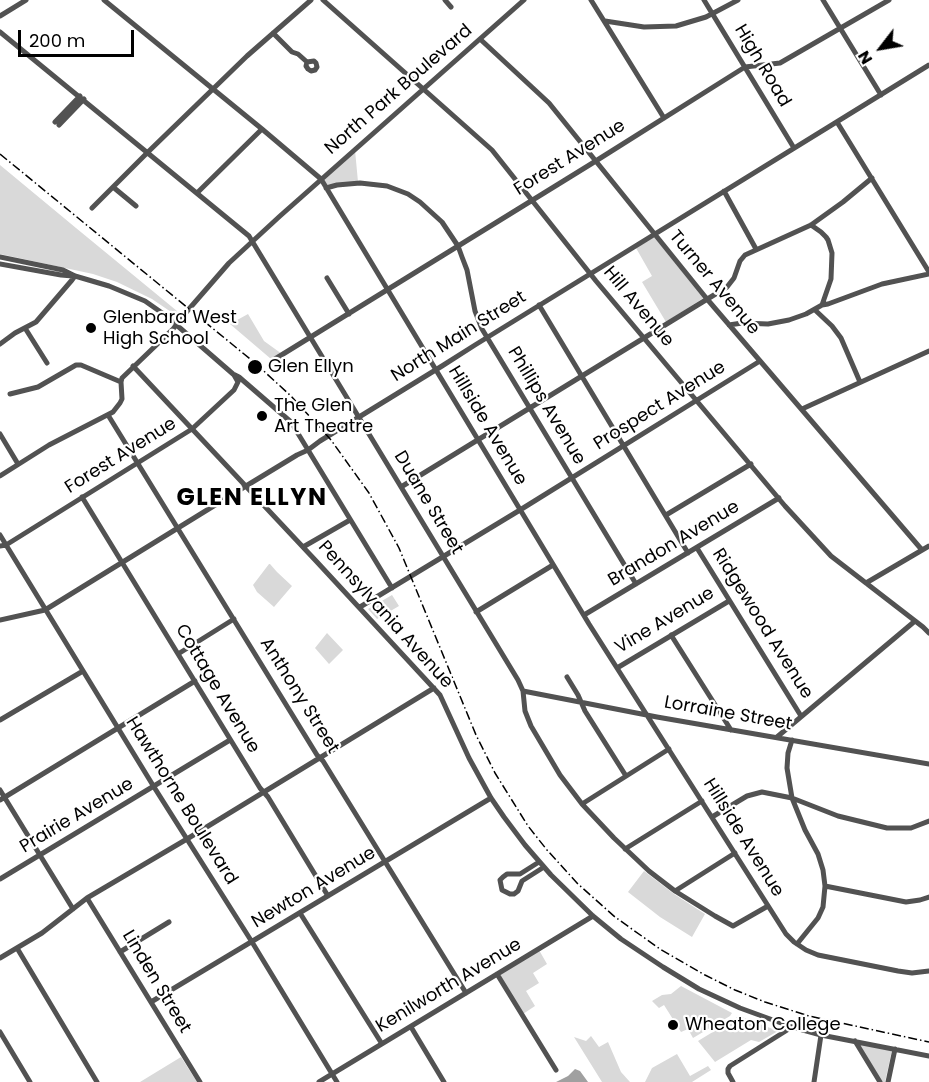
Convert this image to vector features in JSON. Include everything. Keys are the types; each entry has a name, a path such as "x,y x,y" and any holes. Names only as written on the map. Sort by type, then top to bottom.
{"street":[{"path":"0,16 26,0"},
{"name":"Hillside Avenue","path":"104,0 321,179 584,615 768,906 790,938 797,944"},
{"path":"92,208 213,89 311,0"},
{"name":"Hill Avenue","path":"323,0 492,150 643,337 831,556 929,633"},
{"path":"445,0 451,7"},
{"name":"North Park Boulevard","path":"252,241 524,0"},
{"path":"591,0 664,118"},
{"name":"High Road","path":"704,0 794,148"},
{"path":"605,21 644,27 667,27 688,23 713,14 738,0"},
{"path":"823,0 881,95"},
{"name":"Forest Avenue","path":"274,359 745,68 780,63 889,0"},
{"name":"Duane Street","path":"0,32 249,236 518,680 531,726 560,775 582,804 649,871 675,891 733,926 768,906"},
{"path":"273,33 292,52 308,62"},
{"name":"Turner Avenue","path":"480,39 549,103 707,299 922,550"},
{"name":"North Main Street","path":"0,620 45,610 308,450 538,305 929,65"},
{"path":"57,124 82,98"},
{"path":"729,325 776,324 789,321 822,305 882,284 929,273 837,122"},
{"path":"197,192 262,129"},
{"path":"401,487 707,299 731,282 745,255 811,225 848,199 872,178"},
{"name":"Phillips Avenue","path":"326,188 366,183 402,191 420,202 447,229 458,246 467,270 476,317 636,584"},
{"path":"113,187 136,206"},
{"path":"724,191 756,249"},
{"path":"811,225 824,234 831,248 831,279 822,305"},
{"path":"0,476 49,445 108,415 120,404 122,378 176,324 252,241"},
{"path":"0,257 63,270 145,301 159,310 239,377 291,422 392,588"},
{"path":"0,264 75,276"},
{"path":"0,344 39,319 75,276"},
{"path":"327,278 348,314"},
{"name":"Ridgewood Avenue","path":"538,305 688,553"},
{"path":"815,310 841,338 860,382"},
{"path":"25,328 47,363"},
{"path":"802,409 929,351"},
{"name":"Prospect Avenue","path":"360,607 760,361"},
{"path":"10,394 38,387 76,365 121,382"},
{"name":"Pennsylvania Avenue","path":"133,366 440,695 462,744 491,798 542,865 593,916 640,952 699,989 740,1008 821,1035 929,1056"},
{"path":"233,374 238,382 234,390"},
{"path":"234,390 244,387 257,394"},
{"name":"Forest Avenue","path":"3,545 192,429 234,390"},
{"name":"Anthony Street","path":"108,415 466,993"},
{"path":"0,434 18,464"},
{"path":"302,440 311,443 320,441"},
{"path":"297,456 302,448 302,440"},
{"path":"666,515 751,464"},
{"name":"Cottage Avenue","path":"82,497 328,896"},
{"name":"Brandon Avenue","path":"584,615 779,498"},
{"path":"303,547 350,520"},
{"name":"Hawthorne Boulevard","path":"0,535 3,545 337,1082"},
{"path":"866,584 929,546"},
{"name":"Ridgewood Avenue","path":"697,548 801,716"},
{"path":"476,612 554,565"},
{"name":"Vine Avenue","path":"617,668 729,600"},
{"path":"178,654 234,619"},
{"path":"777,737 915,621"},
{"path":"671,635 731,730"},
{"path":"0,720 82,671"},
{"path":"567,677 585,711 626,776"},
{"path":"2,799 195,681"},
{"path":"0,958 42,933 87,898 434,688"},
{"name":"Lorraine Street","path":"523,692 929,764"},
{"name":"Prairie Avenue","path":"0,879 230,740"},
{"path":"792,740 787,768 792,798 818,854 825,886 823,907 818,918 797,944 818,955 891,970 912,973 929,971"},
{"path":"582,804 669,749"},
{"path":"0,790 2,799 73,909"},
{"path":"712,817 747,796 770,793 792,798 830,814 887,828 912,828 929,821"},
{"name":"Newton Avenue","path":"151,1002 491,798"},
{"path":"625,849 702,801"},
{"path":"675,891 735,853"},
{"path":"542,865 522,881 518,891 514,894 502,890 500,880 507,874 520,874 542,865"},
{"path":"825,886 906,902 929,897"},
{"name":"Linden Street","path":"87,898 200,1082"},
{"path":"300,913 382,1044"},
{"name":"Kenilworth Avenue","path":"320,1082 593,916"},
{"path":"120,952 169,922"},
{"path":"17,948 97,1082"},
{"path":"497,974 556,1070"},
{"path":"411,1027 444,1082"},
{"path":"733,1082 727,1071 730,1066 792,1027"},
{"path":"0,1032 30,1082"},
{"path":"814,1082 821,1035"},
{"path":"855,1041 880,1082"},
{"path":"888,1082 896,1049"}],"shaded area":[{"path":"355,150 358,182 326,185 323,179"},
{"path":"0,165 177,311 174,314 152,299 117,282 93,274 0,254"},
{"path":"654,237 705,297 666,322 642,282 652,276 636,248"},
{"path":"248,314 264,341 282,354 271,359 230,324"},
{"path":"269,564 292,586 274,607 257,592 253,585"},
{"path":"392,595 399,606 377,619 368,609"},
{"path":"327,633 343,650 329,664 315,648"},
{"path":"644,871 705,914 692,937 660,917 628,892"},
{"path":"539,950 547,964 533,973 539,983 526,991 535,1006 523,1014 498,974"},
{"path":"681,986 732,1013 693,1038 688,1029 681,1032 664,1005 659,1008 652,1001 662,995 671,994"},
{"path":"739,1016 778,1031 759,1042 751,1040 715,1062 698,1041"},
{"path":"591,1036 599,1047 608,1042 621,1072 630,1082 602,1082 574,1037 586,1041"},
{"path":"857,1043 892,1050 885,1082 882,1082"},
{"path":"677,1054 690,1076 708,1066 711,1070 692,1082 645,1082 652,1068"},
{"path":"181,1057 197,1082 140,1082"},
{"path":"575,1069 580,1071 588,1082 556,1082 568,1076"}],"railway":[{"path":"0,154 255,363 291,396 331,440 369,493 399,548 476,735 495,773 528,826 578,884 615,917 660,949 735,990 809,1016 929,1042"}],"place":[{"name":"Glenbard West High School","path":"91,328"},
{"name":"Glen Ellyn","path":"255,367"},
{"name":"The Glen Art Theatre","path":"262,416"},
{"name":"Wheaton College","path":"673,1025"}],"district":[{"name":"GLEN ELLYN","path":"252,499"}]}
